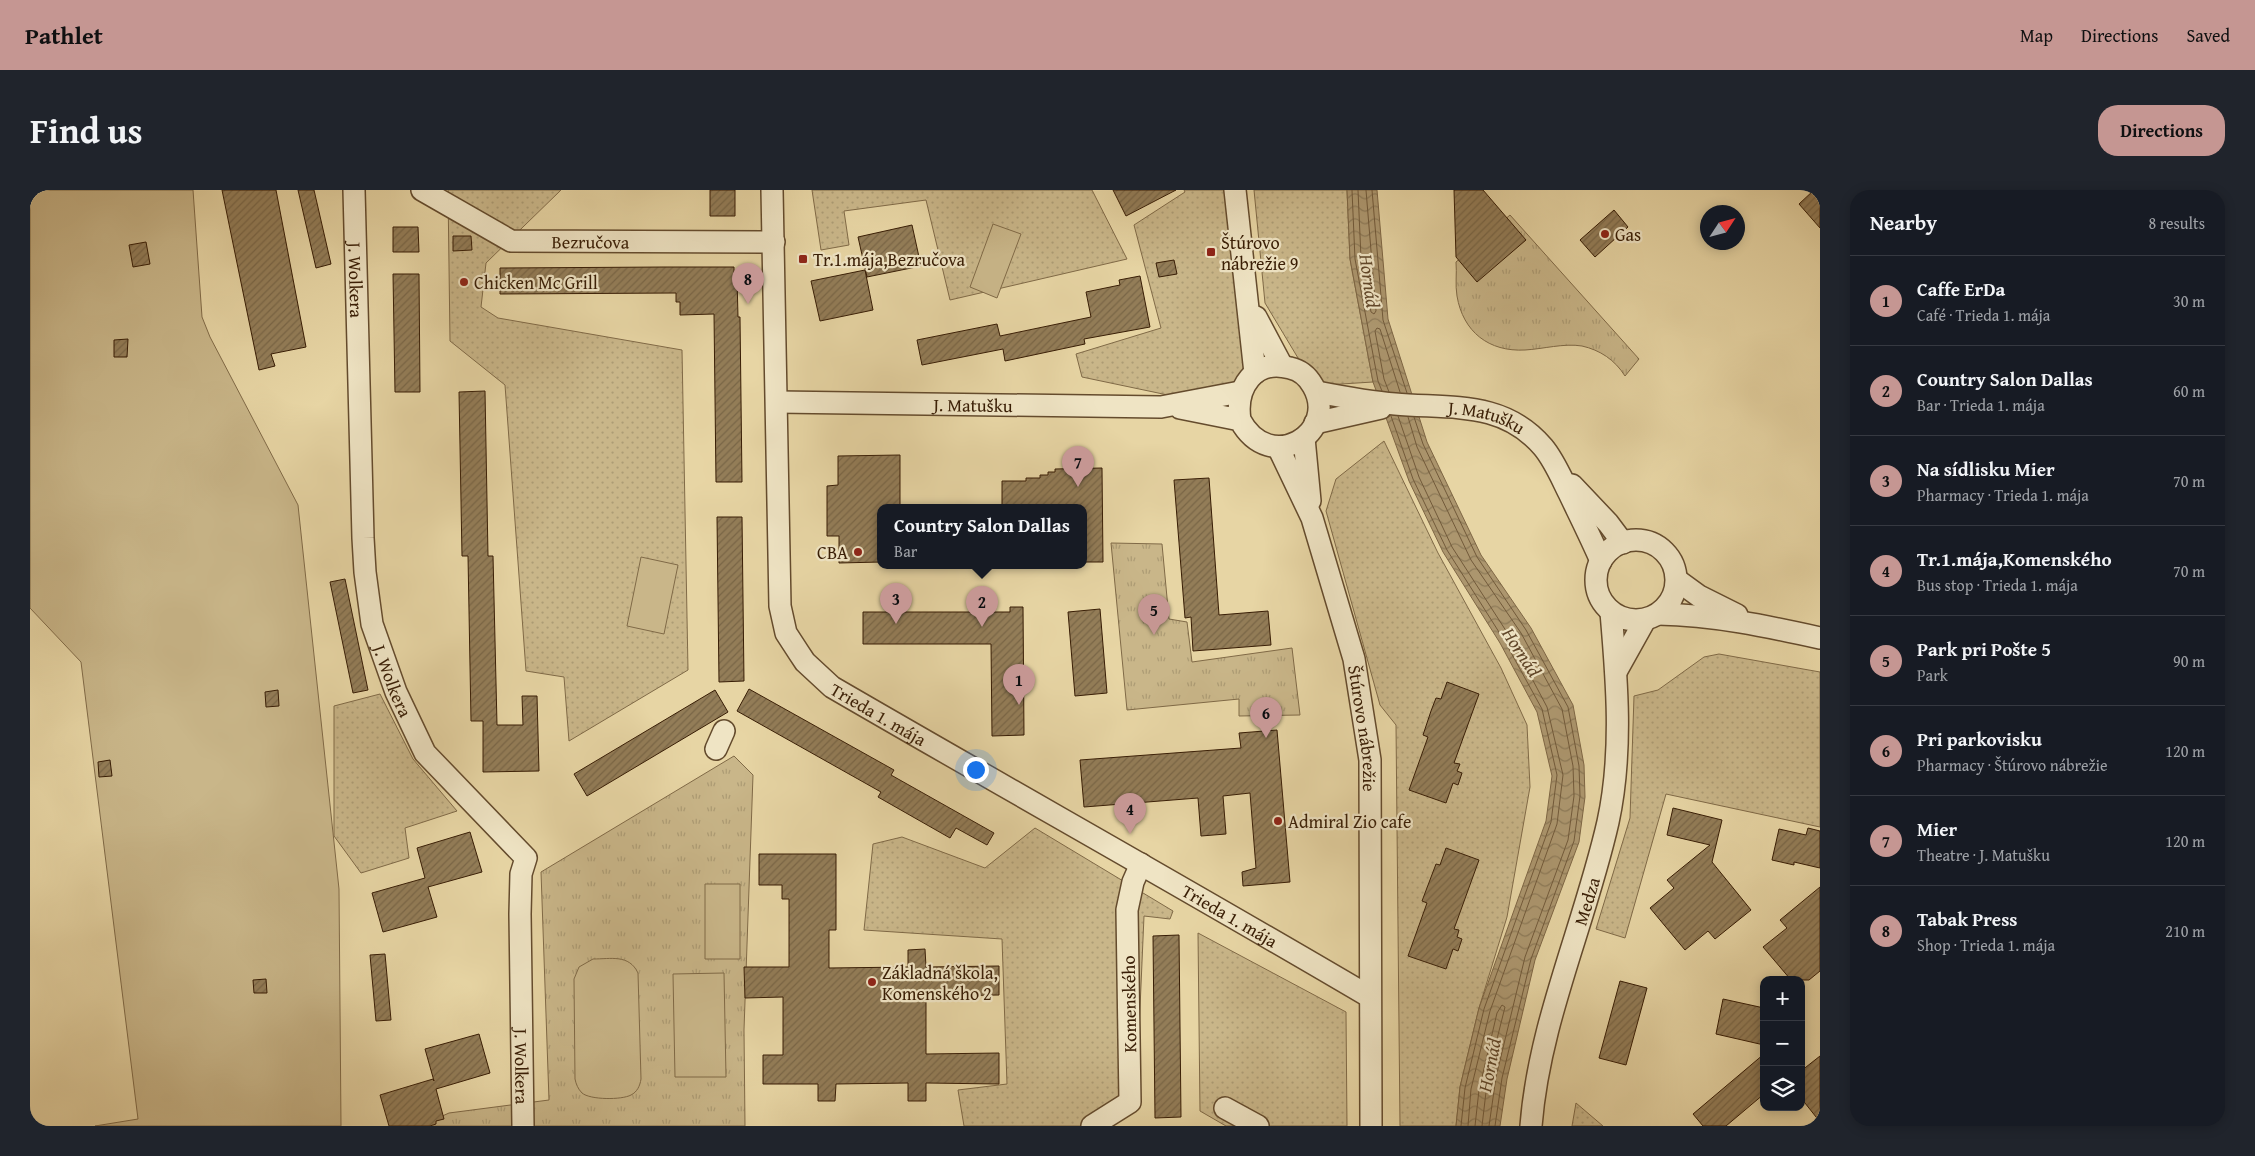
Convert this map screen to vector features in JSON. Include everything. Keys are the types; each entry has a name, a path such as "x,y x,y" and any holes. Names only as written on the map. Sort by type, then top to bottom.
{"street":[{"name":"J. Wolkera","path":"354,190 363,538 365,572 372,624 396,692 424,753 526,858 521,874 520,914 523,1126"},
{"name":"Bezručova","path":"422,190 511,241 774,242"},
{"name":"Trieda 1. mája","path":"772,190 780,606 786,633 805,662 832,687 1370,998"},
{"path":"1235,190 1238,236 1248,299 1255,373"},
{"path":"1248,299 1282,366"},
{"path":"1312,518 1310,431 1319,403 1317,392 1303,374 1282,366 1268,367 1255,373 1246,381 1240,392 1238,406 1240,420 1246,430 1255,439 1266,445 1278,447 1292,445 1310,431 1352,407"},
{"path":"1170,406 1240,392"},
{"path":"1317,392 1352,407"},
{"name":"J. Matušku","path":"777,402 1170,406"},
{"name":"J. Matušku","path":"1352,407 1398,404 1438,405 1486,411 1518,424 1543,447 1556,468"},
{"path":"1170,406 1240,420"},
{"path":"1278,447 1312,518"},
{"path":"1556,468 1608,523 1622,543"},
{"path":"1556,468 1601,561"},
{"name":"Štúrovo nábrežie","path":"1312,518 1357,669 1370,760 1371,1126"},
{"path":"1616,672 1652,617 1668,605 1675,593 1677,580 1671,560 1657,546 1635,540 1622,543 1606,554 1601,561 1597,574 1597,588 1602,601 1611,612 1622,618 1633,621 1652,617 1692,615 1750,622 1820,638"},
{"path":"1677,580 1699,596 1750,622"},
{"name":"Medza","path":"1530,1126 1539,1067 1608,822 1616,767 1618,717 1611,612"},
{"name":"Komenského","path":"1092,1126 1130,1102 1127,910 1132,882 1141,864"},
{"path":"1225,1108 1258,1126"}],"green space":[{"path":"30,190 193,190 202,317 210,337 298,505 339,889 341,1126 95,1126 138,1119 81,662 30,608"},
{"path":"448,190 561,190 486,263 481,307 498,318 682,350 688,670 569,741 564,677 526,671 505,385 450,341"},
{"path":"812,190 1092,190 1127,259 950,300 926,200 844,211 849,245 821,250"},
{"path":"1184,190 1229,190 1246,367 1235,387 1182,398 1082,377 1076,354 1161,328 1134,225 1185,192"},
{"path":"1254,190 1347,190 1350,259 1373,382 1325,385 1298,358 1265,303"},
{"path":"1510,215 1639,359 1625,376 1612,361 1601,353 1589,348 1568,345 1512,350 1489,343 1480,337 1465,320 1457,296 1456,262"},
{"path":"993,224 1021,234 997,298 970,287"},
{"path":"1384,441 1438,553 1501,668 1527,725 1530,787 1507,917 1479,1008 1460,1087 1456,1126 1400,1126 1396,725 1380,705 1326,511 1336,479"},
{"path":"1111,543 1162,544 1169,619 1187,622 1192,662 1292,648 1300,715 1239,716 1239,699 1127,710"},
{"path":"641,557 678,565 664,634 627,626"},
{"path":"1719,654 1820,672 1820,827 1666,794 1625,938 1596,929 1630,818 1634,696 1658,690 1704,657"},
{"path":"380,694 413,759 457,811 405,828 409,858 361,873 334,836 334,706"},
{"path":"734,756 753,775 744,1030 745,1126 420,1126 449,1113 549,1100 541,872"},
{"path":"1035,828 1173,911 1170,919 1144,916 1136,1101 1095,1126 964,1126 958,1090 1007,1084 1002,939 864,930 873,844 902,837 985,868"},
{"path":"705,884 740,884 740,959 705,959"},
{"path":"1198,933 1346,1012 1347,1126 1226,1126 1200,1111"},
{"path":"613,958 625,960 638,973 641,1079 637,1090 627,1097 592,1097 582,1093 575,1081 574,979 579,967 593,959"},
{"path":"724,973 726,1077 675,1077 673,974"},
{"path":"1576,1103 1603,1126 1572,1126"}],"water":[{"name":"Hornád","path":"1347,190 1377,190 1388,319 1427,442 1481,555 1531,628 1573,705 1584,765 1585,797 1579,842 1535,960 1507,1079 1500,1126 1456,1126 1460,1087 1479,1008 1546,821 1552,776 1537,712 1500,643 1443,552 1409,481 1373,382 1350,259"}],"building":[{"path":"222,190 276,190 306,347 271,354 275,366 259,370"},
{"path":"298,190 314,190 331,264 316,268"},
{"path":"710,190 735,190 735,216 710,216"},
{"path":"1113,190 1176,190 1126,216"},
{"path":"1454,190 1483,190 1526,240 1477,282 1456,257"},
{"path":"1814,190 1820,190 1820,228 1799,204"},
{"path":"1614,210 1628,227 1595,257 1580,240"},
{"path":"912,225 921,266 867,277 858,237"},
{"path":"393,227 418,227 419,252 393,252"},
{"path":"453,236 471,236 472,250 453,251"},
{"path":"146,242 150,264 133,267 129,245"},
{"path":"1174,260 1177,274 1159,277 1156,263"},
{"path":"734,267 734,278 737,278 738,317 740,317 742,482 716,482 714,314 680,315 680,302 676,302 676,293 500,294 500,268"},
{"path":"865,270 873,310 820,321 811,281"},
{"path":"393,274 419,274 420,392 395,392"},
{"path":"1140,276 1150,327 1084,339 1085,344 1005,361 1003,349 922,365 917,340 997,324 1000,336 1091,317 1086,292 1120,285 1119,280"},
{"path":"128,339 127,357 114,357 114,340"},
{"path":"485,391 488,556 493,556 497,725 523,725 522,696 537,696 539,771 483,772 483,721 471,721 468,556 462,556 459,392"},
{"path":"900,455 900,504 877,504 877,562 839,563 839,536 827,536 827,486 838,485 838,456"},
{"path":"1102,468 1103,562 1087,562 1087,504 1002,504 1002,481 1026,481 1026,478 1040,478 1040,475 1048,475 1048,472 1055,472 1055,469"},
{"path":"1209,478 1219,615 1268,611 1271,645 1193,651 1191,617 1185,618 1174,480"},
{"path":"717,517 742,517 744,681 719,682"},
{"path":"345,579 368,690 353,693 330,582"},
{"path":"1010,607 1023,607 1024,735 992,736 991,644 863,644 863,612 1010,612"},
{"path":"1100,609 1107,693 1075,696 1068,612"},
{"path":"1447,682 1479,694 1454,763 1460,764 1457,771 1462,773 1458,785 1453,783 1446,803 1409,790 1428,737 1423,735 1431,711 1436,698 1441,699"},
{"path":"749,689 894,770 891,775 994,833 987,845 956,828 950,838 878,797 881,792 737,711"},
{"path":"278,690 279,706 266,707 265,692"},
{"path":"715,690 728,712 587,796 574,774"},
{"path":"1277,730 1290,882 1243,886 1242,872 1256,868 1250,793 1223,796 1226,834 1201,836 1198,798 1084,807 1080,760 1241,748 1239,733"},
{"path":"110,760 112,776 99,777 98,762"},
{"path":"1673,808 1722,820 1712,862 1751,910 1715,939 1708,931 1685,950 1650,908 1674,888 1667,880 1710,845 1667,835"},
{"path":"1808,828 1820,831 1820,868 1794,862 1794,865 1772,860 1779,829 1806,835"},
{"path":"470,832 482,872 428,887 437,917 383,932 372,893 425,878 417,848"},
{"path":"1446,848 1479,860 1454,929 1459,930 1457,937 1462,939 1458,951 1453,949 1446,969 1408,956 1427,903 1422,901 1436,864 1440,865"},
{"name":"Základná škola, Komenského 2","path":"759,854 836,854 836,930 829,930 829,968 908,967 908,950 925,949 926,967 999,966 999,995 926,996 926,1054 999,1053 999,1084 926,1083 926,1101 908,1101 908,1083 836,1084 835,1101 818,1101 818,1084 763,1084 763,1055 783,1055 783,997 745,998 744,967 789,967 789,899 782,899 782,885 759,885"},
{"path":"1820,887 1820,971 1809,980 1805,980 1805,976 1788,976 1763,947 1787,928 1780,920"},
{"path":"1179,935 1181,1117 1155,1118 1153,936"},
{"path":"385,954 391,1020 376,1021 370,955"},
{"path":"266,979 267,993 254,993 253,980"},
{"path":"1620,981 1647,988 1626,1065 1599,1058"},
{"path":"1723,999 1760,1007 1760,1044 1716,1034"},
{"path":"479,1034 490,1073 436,1089 444,1119 436,1121 436,1124 430,1126 389,1126 380,1095 433,1079 434,1081 425,1049"},
{"path":"1820,1056 1820,1122 1805,1103 1805,1068"},
{"path":"1760,1057 1760,1097 1726,1126 1703,1126 1693,1114"}],"place":[{"name":"Gas","path":"1605,234"},
{"name":"Štúrovo nábrežie 9","path":"1211,252"},
{"name":"Tr.1.mája,Bezručova","path":"803,259"},
{"name":"Chicken Mc Grill","path":"464,282"},
{"name":"Tabak Press","path":"748,304"},
{"name":"Mier","path":"1078,487"},
{"name":"CBA","path":"858,552"},
{"name":"Na sídlisku Mier","path":"896,624"},
{"name":"Country Salon Dallas","path":"982,627"},
{"name":"Park pri Pošte 5","path":"1154,635"},
{"name":"Caffe ErDa","path":"1019,705"},
{"name":"Pri parkovisku","path":"1266,738"},
{"name":"Admiral Zio cafe","path":"1278,821"},
{"name":"Tr.1.mája,Komenského","path":"1130,834"},
{"name":"Základná škola, Komenského 2","path":"872,982"}]}
